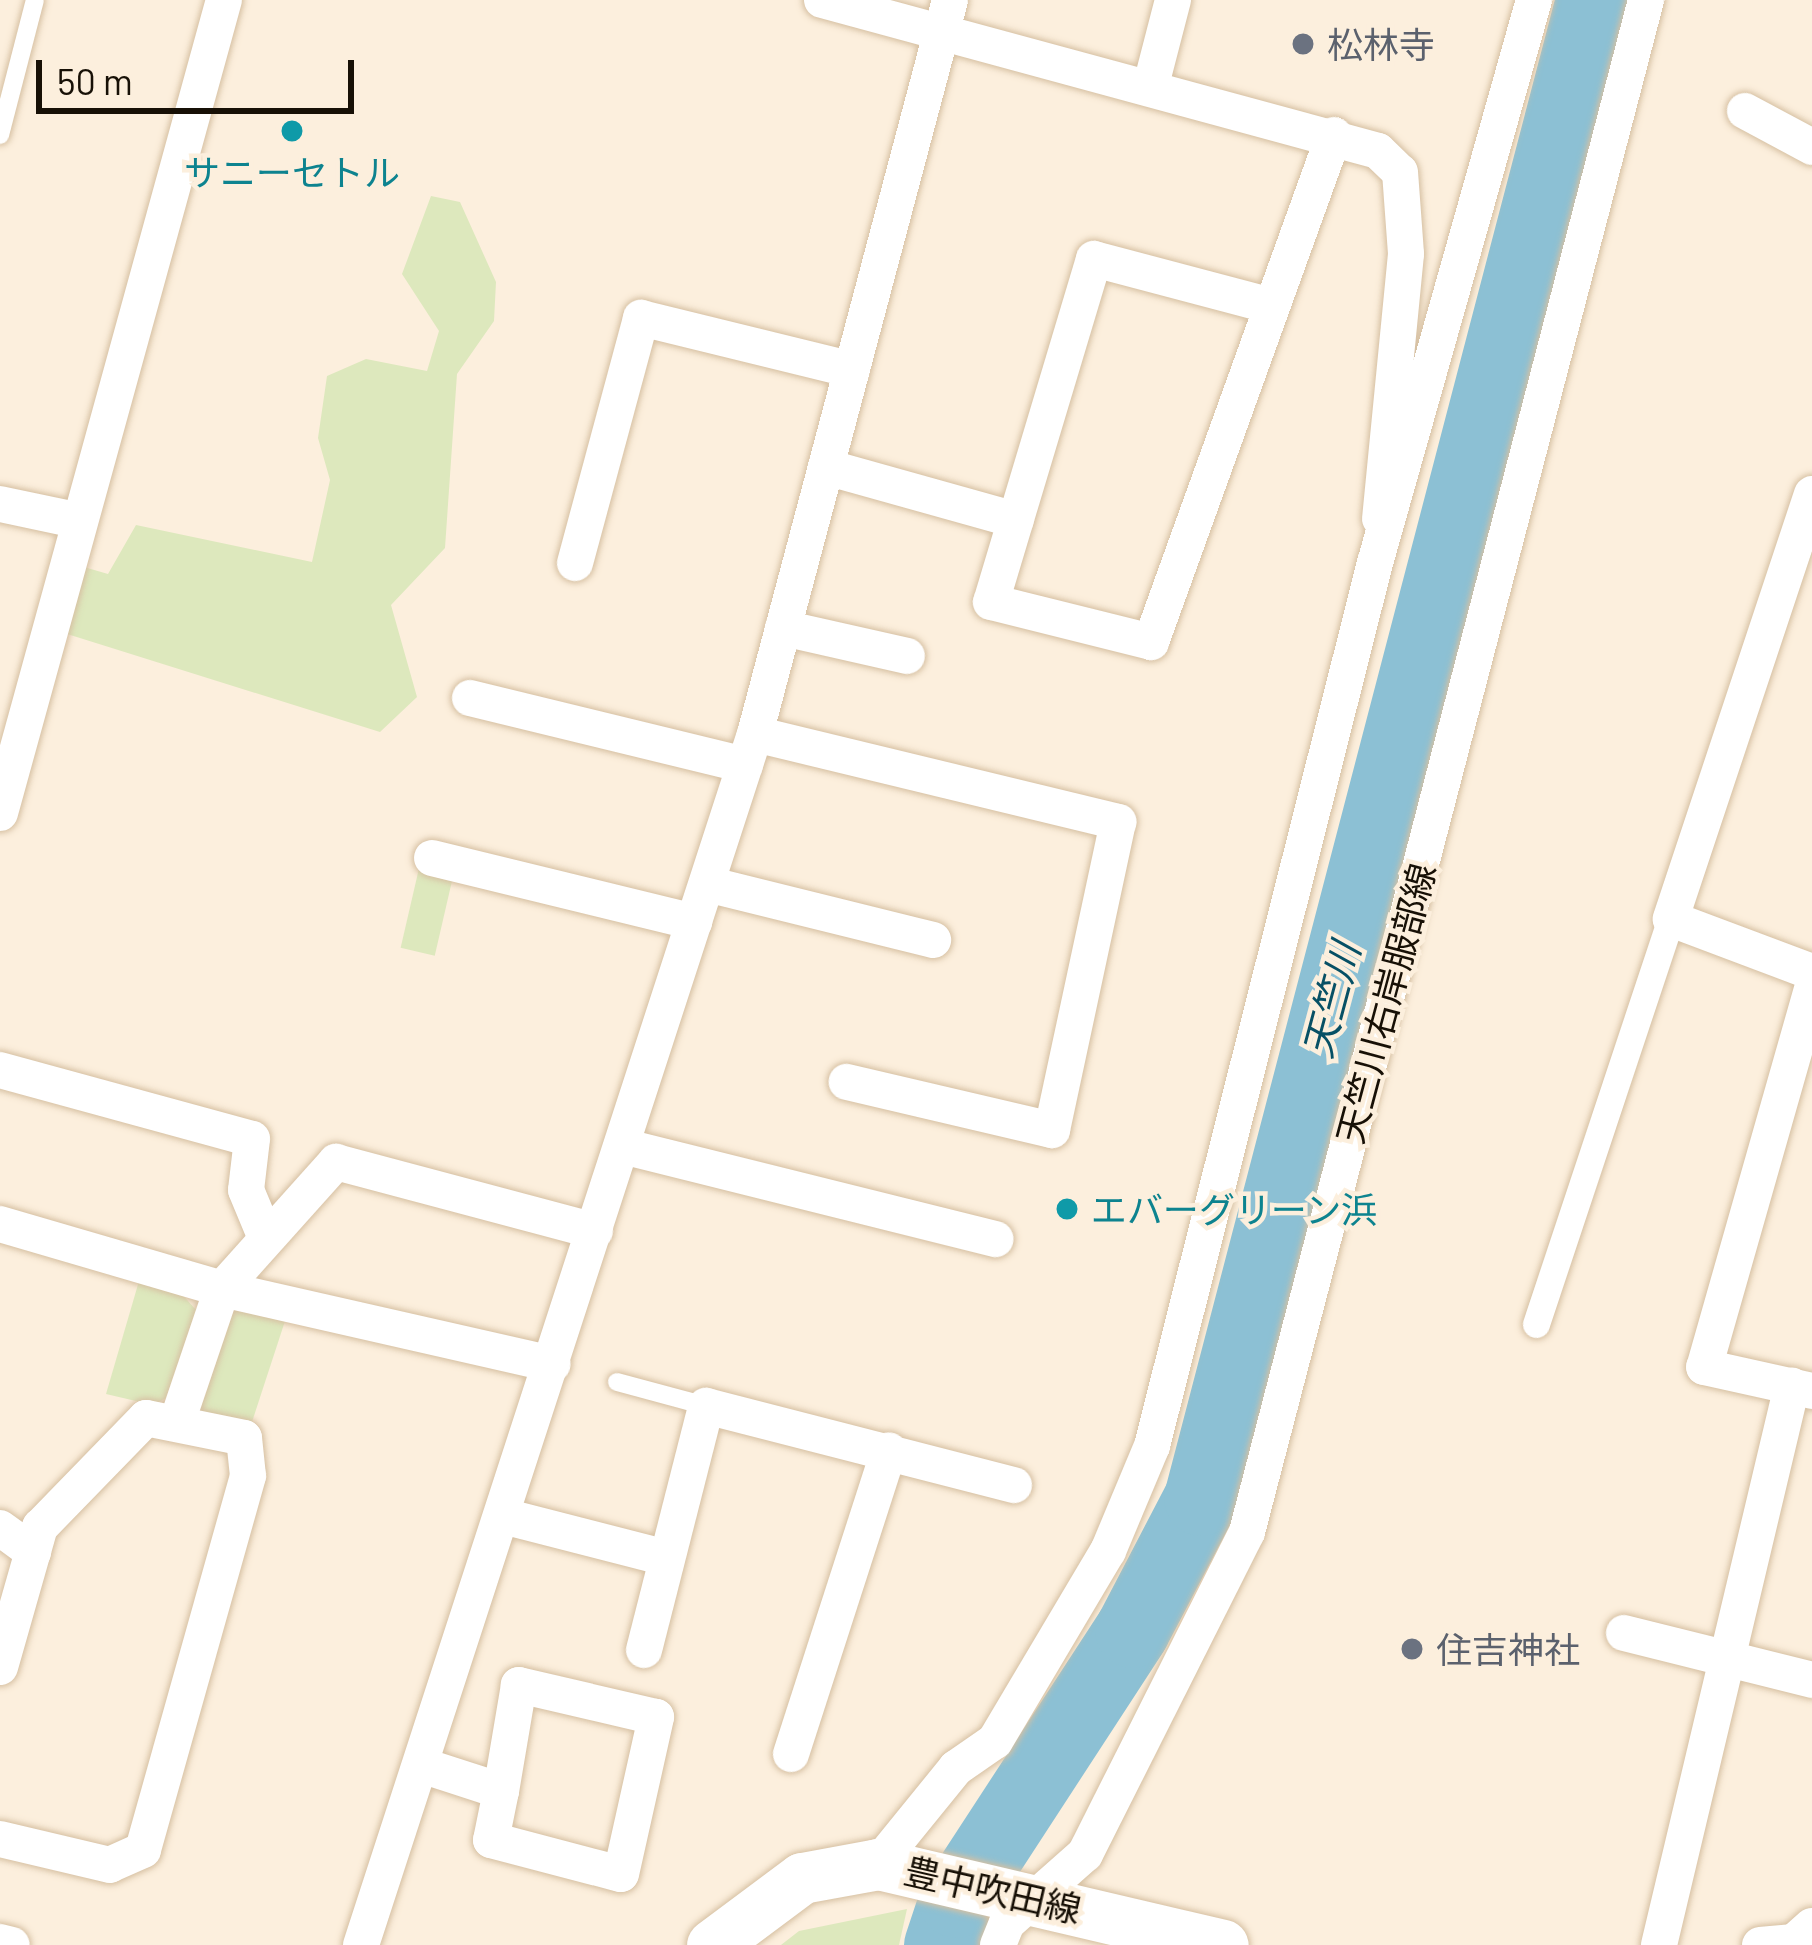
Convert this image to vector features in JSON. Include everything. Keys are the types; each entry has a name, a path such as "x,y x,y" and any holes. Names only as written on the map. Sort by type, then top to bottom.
{"main road":[{"name":"豊中吹田線","path":"712,1945 802,1878 899,1866 1222,1945"}],"street":[{"path":"0,813 9,747 224,0"},
{"path":"822,0 946,15 1334,136 1400,172 1405,210 1382,538"},
{"path":"1152,81 1173,0"},
{"path":"899,1866 956,1768 995,1741 1108,1551 1151,1446 1382,538 1534,0"},
{"name":"天竺川右岸服部線","path":"998,1945 1020,1893 1085,1853 1247,1532 1646,0"},
{"path":"361,1945 750,749 946,15"},
{"path":"1745,111 1812,147"},
{"path":"1268,305 1094,259 991,602 1151,642 1268,305 1334,136"},
{"path":"575,563 641,318 853,370"},
{"path":"826,467 1016,520"},
{"path":"1536,1324 1812,494"},
{"path":"0,504 76,520"},
{"path":"783,628 908,656"},
{"path":"470,698 1118,822 1052,1130 848,1082"},
{"path":"432,858 694,922"},
{"path":"707,884 933,940"},
{"path":"1671,919 1812,972"},
{"path":"1659,1945 1728,1659 1802,1388 1704,1367 1812,989"},
{"path":"0,1070 252,1139 246,1190 266,1238"},
{"path":"622,1146 996,1239"},
{"path":"177,1422 222,1289 336,1162 595,1231"},
{"path":"0,1224 222,1289 553,1364"},
{"path":"644,1650 706,1406 1014,1484"},
{"path":"0,1667 40,1527 146,1418 244,1438 248,1476 143,1850 110,1865 0,1840"},
{"path":"791,1754 889,1450"},
{"path":"503,1516 666,1558"},
{"path":"0,1528 33,1552"},
{"path":"1624,1633 1812,1680"},
{"path":"519,1685 656,1717 621,1874 491,1840 501,1791 519,1685"},
{"path":"421,1765 501,1791"},
{"path":"1760,1945 1794,1942 1812,1927"},
{"path":"0,1942 12,1945"}],"lane":[{"path":"0,135 35,0"},
{"path":"617,1382 706,1406"}],"green space":[{"path":"431,196 460,202 496,282 494,321 457,374 445,548 391,605 417,697 380,732 64,633 77,565 108,574 136,525 312,562 330,480 318,438 327,376 366,359 427,371 439,331 402,274"},
{"path":"420,864 454,872 435,956 401,948"},
{"path":"139,1281 179,1291 197,1311 166,1398 153,1405 106,1394"},
{"path":"234,1307 286,1318 251,1425 196,1411"},
{"path":"907,1909 899,1945 781,1945 799,1931"}],"waterway":[{"name":"天竺川","path":"941,1945 956,1900 1132,1630 1201,1498 1593,0"}],"place":[{"name":"松林寺","path":"1303,44"},
{"name":"サニーセトル","path":"292,131"},
{"name":"エバーグリーン浜","path":"1067,1209"},
{"name":"住吉神社","path":"1412,1649"}]}
